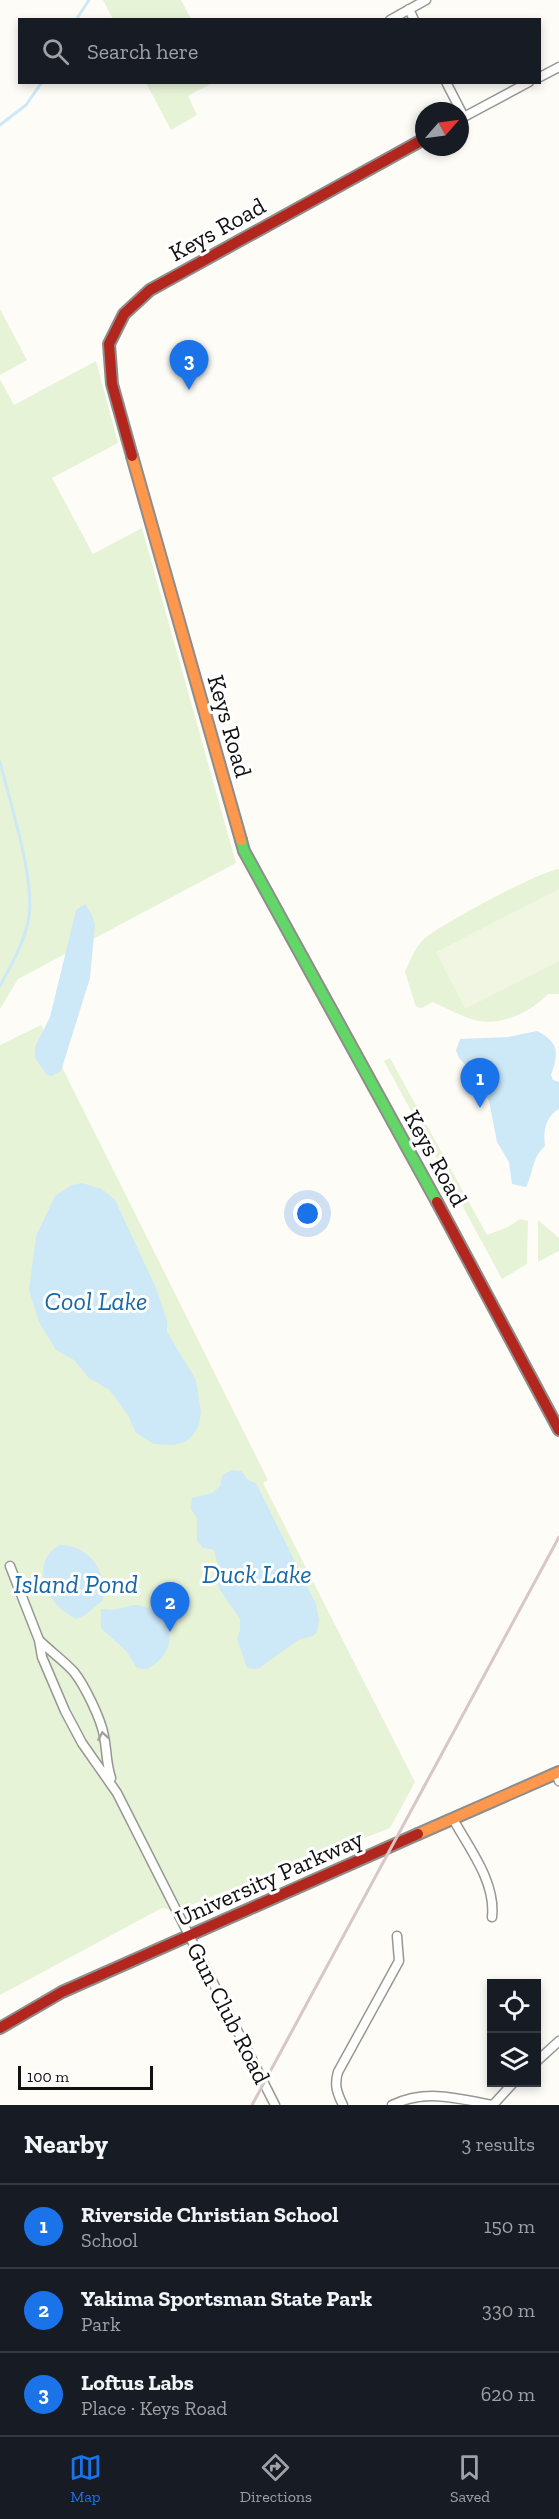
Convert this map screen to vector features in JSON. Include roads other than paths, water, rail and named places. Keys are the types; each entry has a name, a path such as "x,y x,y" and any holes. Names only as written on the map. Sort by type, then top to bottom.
{"street":[{"path":"393,18 426,0"},
{"path":"409,9 413,18"},
{"path":"541,76 559,67"},
{"path":"447,84 455,102"},
{"path":"469,114 525,84"},
{"name":"Keys Road","path":"415,144 150,290 124,314 109,344 112,384 244,851 559,1430"},
{"name":"Gun Club Road","path":"10,1566 39,1640 42,1656 65,1711 82,1743 117,1793"},
{"name":"Gun Club Road","path":"39,1640 74,1672 101,1723 105,1738 106,1763 117,1793 275,2105"},
{"name":"University Parkway","path":"0,2028 62,1992 558,1775"},
{"path":"453,1819 491,1890 494,1904 492,1917"},
{"path":"343,2105 337,2093 335,2081 399,1960 397,1936"},
{"path":"541,2058 559,2041"},
{"path":"392,2105 417,2096 436,2094 493,2105 509,2087"}],"water":[{"path":"85,904 95,925 90,978 61,1071 52,1076 47,1075 35,1058 35,1047 50,1017 76,910"},
{"path":"537,1031 550,1039 555,1049 551,1075 553,1080 559,1082 559,1109 548,1120 544,1136 545,1146 535,1160 526,1187 512,1184 509,1162 497,1142 489,1101 470,1070 459,1058 456,1050 460,1039 508,1037"},
{"name":"Cool Lake","path":"82,1183 102,1189 115,1200 156,1288 167,1321 167,1332 196,1380 201,1413 199,1425 185,1442 174,1445 154,1444 136,1433 128,1415 115,1397 108,1389 89,1378 74,1360 56,1350 39,1322 29,1290 36,1236 55,1196 72,1185"},
{"name":"Duck Lake","path":"231,1470 241,1471 248,1480 256,1483 316,1604 319,1620 317,1632 313,1636 298,1640 258,1669 247,1668 237,1639 240,1619 220,1590 214,1574 218,1565 214,1550 203,1548 197,1540 197,1518 191,1509 192,1498 212,1493 220,1486 222,1476"},
{"name":"Island Pond","path":"60,1545 71,1546 88,1555 99,1570 102,1580 103,1600 85,1615 76,1619 61,1609 53,1600 43,1574 47,1557"},
{"path":"134,1605 158,1613 165,1621 169,1631 166,1651 159,1661 147,1669 137,1668 126,1651 101,1628 101,1609 113,1610"}],"waterway":[{"path":"77,18 89,0"},
{"path":"0,125 26,105 41,84"},
{"path":"0,762 26,865 30,906 23,939 0,986"}],"railway":[{"path":"252,2105 559,1537"}],"place":[{"name":"Loftus Labs","path":"189,390"},
{"name":"Riverside Christian School","path":"480,1108"},
{"name":"Yakima Sportsman State Park","path":"170,1632"}]}
